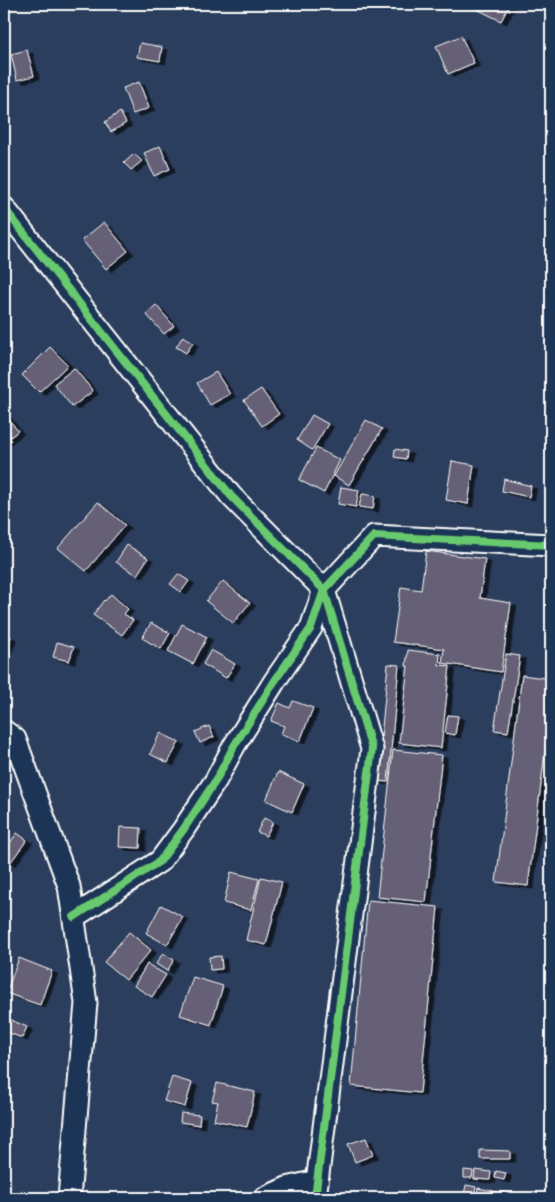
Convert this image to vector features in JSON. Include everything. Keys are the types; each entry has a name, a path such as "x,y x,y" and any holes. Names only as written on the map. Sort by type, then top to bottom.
{"street":[{"path":"4,208 231,496 324,590 372,750 316,1190 287,1188 265,1198"},
{"path":"74,917 160,861 216,780 234,746 274,682 311,628 324,590 374,536 551,545"},
{"path":"4,731 15,739 69,886 86,1003 69,1198"}],"building":[{"path":"472,4 510,4 501,21 471,6"},
{"path":"461,36 474,63 448,74 436,46"},
{"path":"140,43 162,47 160,61 137,57"},
{"path":"27,50 34,76 17,80 11,54"},
{"path":"139,82 149,108 133,114 123,88"},
{"path":"120,112 126,123 111,132 105,122"},
{"path":"160,146 170,169 154,176 144,153"},
{"path":"134,154 142,161 131,170 124,163"},
{"path":"104,222 128,251 106,269 82,240"},
{"path":"156,305 174,326 164,334 146,314"},
{"path":"183,336 193,343 186,353 176,347"},
{"path":"50,347 68,365 39,392 22,375"},
{"path":"74,368 93,391 72,407 54,384"},
{"path":"216,372 230,394 210,405 197,383"},
{"path":"261,389 279,414 262,426 244,400"},
{"path":"4,413 18,431 4,442"},
{"path":"312,415 328,424 312,450 297,440"},
{"path":"366,420 382,429 349,485 334,476"},
{"path":"316,448 340,460 324,493 299,480"},
{"path":"395,449 407,451 406,459 394,457"},
{"path":"452,461 474,465 468,504 446,500"},
{"path":"504,479 531,486 529,497 502,491"},
{"path":"341,487 359,490 356,507 338,504"},
{"path":"362,494 375,496 373,509 359,507"},
{"path":"98,502 125,525 86,571 58,548"},
{"path":"127,545 148,558 137,575 116,562"},
{"path":"426,551 485,559 480,598 511,603 501,672 442,663 444,649 393,642 401,587 421,590"},
{"path":"178,574 189,581 181,592 170,584"},
{"path":"223,581 250,603 233,623 206,601"},
{"path":"111,594 128,609 124,614 133,620 122,635 93,615"},
{"path":"151,623 170,633 161,649 142,638"},
{"path":"182,624 207,637 193,664 168,651"},
{"path":"4,634 11,637 4,655"},
{"path":"57,642 74,647 69,661 53,657"},
{"path":"211,650 235,664 226,678 203,664"},
{"path":"408,650 440,654 439,665 450,666 441,748 399,743 408,666 406,666"},
{"path":"506,654 520,656 508,732 494,730"},
{"path":"388,664 399,665 388,782 377,781"},
{"path":"522,675 551,679 551,706 528,886 496,882"},
{"path":"293,701 313,708 300,741 281,734 284,726 271,721 279,703 290,708"},
{"path":"448,715 458,716 455,735 445,733"},
{"path":"209,726 214,737 200,743 195,732"},
{"path":"160,733 179,742 168,763 150,754"},
{"path":"393,750 442,755 426,902 377,897"},
{"path":"278,772 304,784 292,812 266,800"},
{"path":"264,818 273,822 266,836 257,832"},
{"path":"120,827 141,828 140,848 119,847"},
{"path":"17,833 27,840 10,863 4,858 4,851"},
{"path":"231,872 259,879 251,910 224,903"},
{"path":"261,877 282,882 266,945 246,940"},
{"path":"368,900 438,907 420,1093 351,1086"},
{"path":"161,905 183,917 167,945 146,933"},
{"path":"129,932 151,950 126,980 104,962"},
{"path":"163,953 174,960 167,971 156,964"},
{"path":"221,956 222,969 210,970 209,957"},
{"path":"19,958 52,971 40,1005 6,993"},
{"path":"147,964 166,975 152,997 134,986"},
{"path":"193,977 223,986 211,1025 180,1015"},
{"path":"4,1017 27,1027 22,1038 4,1031"},
{"path":"172,1077 192,1083 185,1107 164,1101"},
{"path":"217,1083 255,1092 247,1127 214,1120 218,1102 212,1101"},
{"path":"181,1113 200,1115 199,1125 180,1122"},
{"path":"366,1138 373,1155 355,1162 348,1144"},
{"path":"480,1150 510,1151 510,1159 480,1159"},
{"path":"464,1170 473,1171 472,1178 464,1178"},
{"path":"475,1170 491,1172 490,1180 474,1179"},
{"path":"496,1171 506,1173 504,1180 495,1178"},
{"path":"466,1185 476,1187 473,1197 464,1195"},
{"path":"478,1188 519,1196 518,1198 476,1198"}],"cycle path":[{"path":"4,208 231,496 324,590 372,749 315,1198"},
{"path":"74,917 160,861 216,780 234,746 311,628 324,590 374,536 551,545"}]}
